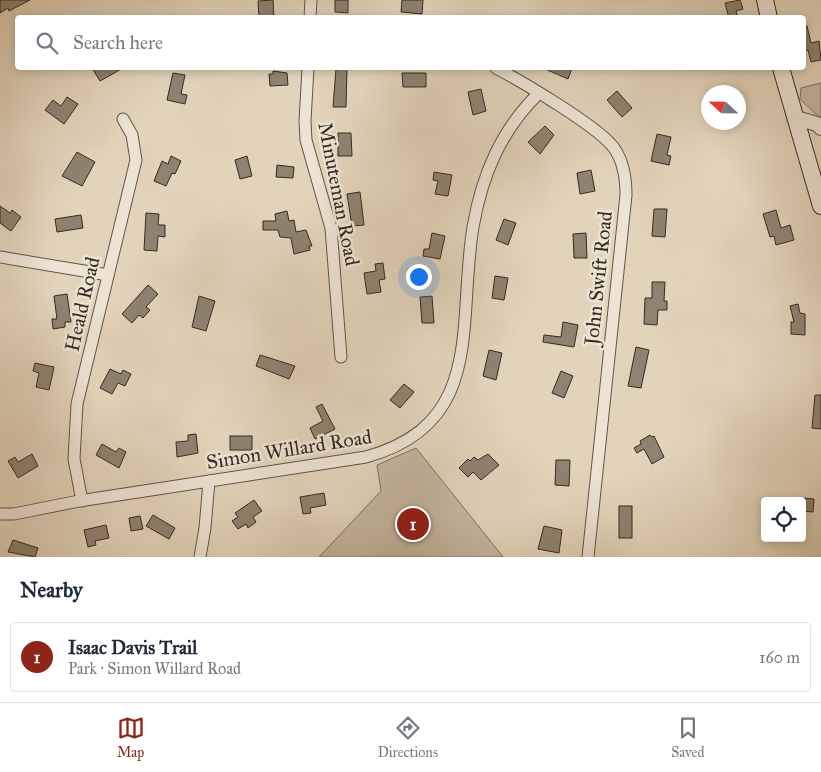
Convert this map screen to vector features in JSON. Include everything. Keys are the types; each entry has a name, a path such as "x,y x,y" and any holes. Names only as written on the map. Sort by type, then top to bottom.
{"main road":[{"path":"765,0 768,15"},
{"path":"782,70 821,206"}],"street":[{"path":"310,0 310,15"},
{"name":"Minuteman Road","path":"308,70 305,120 306,140 331,228 341,357"},
{"name":"John Swift Road","path":"499,70 539,93 594,130 613,146 621,159 625,174 626,195 588,557"},
{"name":"Simon Willard Road","path":"0,514 14,514 82,501 366,457 401,445 427,428 449,397 459,366 473,226 489,168 501,141 518,113 539,93"},
{"path":"796,118 817,124 821,128"},
{"name":"Heald Road","path":"82,501 74,459 74,428 78,404 136,160 132,134 123,119"},
{"path":"0,257 108,275"},
{"path":"200,557 205,528 209,482"}],"shaded area":[{"path":"821,83 821,119 800,99 801,88"},
{"path":"416,448 503,557 319,557 381,491 377,465"}],"building":[{"path":"0,0 30,0 9,11 8,8 0,13"},
{"path":"273,0 274,15 259,15 258,1"},
{"path":"335,0 348,0 348,13 335,12"},
{"path":"402,0 423,0 422,14 401,12"},
{"path":"740,0 743,9 736,11 737,15 728,15 725,3"},
{"path":"806,26 811,43 819,41 821,60 811,62 808,50 806,50"},
{"path":"93,70 119,70 100,81"},
{"path":"336,70 347,70 346,107 333,107"},
{"path":"548,70 571,70 568,79"},
{"path":"273,71 287,73 288,85 270,86 269,74 273,74"},
{"path":"173,73 185,75 181,94 187,95 185,104 167,100"},
{"path":"402,73 426,73 426,87 403,87"},
{"path":"481,89 486,111 473,115 468,92"},
{"path":"617,91 632,108 622,117 607,100"},
{"path":"67,97 78,104 64,124 45,110 53,100 61,106"},
{"path":"545,126 554,135 540,154 528,142"},
{"path":"338,133 351,133 352,156 338,156"},
{"path":"657,134 671,137 667,155 671,156 669,165 651,161"},
{"path":"77,152 95,162 82,186 62,176"},
{"path":"171,156 181,161 175,174 172,173 166,186 154,181 162,161 168,164"},
{"path":"247,156 252,176 240,179 235,160"},
{"path":"277,165 294,167 293,178 276,177"},
{"path":"591,170 595,191 580,194 577,173"},
{"path":"434,172 452,175 448,196 435,194 438,181 433,180"},
{"path":"360,192 364,225 352,226 347,194"},
{"path":"0,206 10,213 12,210 21,217 11,231 0,223"},
{"path":"654,209 667,209 665,237 652,236"},
{"path":"776,210 781,228 790,225 794,240 776,245 774,236 770,237 763,214"},
{"path":"287,211 289,221 294,220 296,232 306,230 312,246 309,246 310,250 294,254 291,238 280,237 278,230 263,230 263,221 276,221 275,214"},
{"path":"146,213 159,214 158,225 165,225 165,237 158,236 157,251 144,250"},
{"path":"81,215 83,228 57,232 55,219"},
{"path":"504,219 516,223 508,245 496,240"},
{"path":"432,233 445,236 440,259 423,256 424,249 429,249"},
{"path":"586,233 587,258 574,258 573,234"},
{"path":"383,263 385,279 379,280 381,292 367,294 364,273 376,271 375,264"},
{"path":"495,276 508,278 504,300 492,298"},
{"path":"652,282 665,282 664,301 667,301 667,310 658,310 657,325 644,324 645,298 652,298"},
{"path":"148,285 158,294 146,307 150,310 143,318 139,315 132,323 122,314"},
{"path":"67,294 71,322 65,322 65,327 53,329 52,319 57,319 54,296"},
{"path":"199,296 215,301 206,331 192,327"},
{"path":"432,296 434,323 422,323 420,297"},
{"path":"798,304 800,313 805,314 805,335 791,334 791,322 794,322 790,306"},
{"path":"563,322 578,325 574,347 543,342 544,335 561,337"},
{"path":"636,347 649,350 641,388 628,386"},
{"path":"489,350 502,353 496,380 483,376"},
{"path":"260,355 295,366 289,379 256,366"},
{"path":"35,363 54,367 49,390 36,387 39,373 33,371"},
{"path":"110,369 121,374 123,370 131,374 125,386 118,383 112,394 100,388"},
{"path":"561,371 573,376 564,398 552,393"},
{"path":"404,384 414,392 400,408 390,400"},
{"path":"815,395 821,395 821,429 812,428"},
{"path":"322,404 335,429 315,439 310,428 323,421 316,407"},
{"path":"196,434 198,453 177,457 176,442 188,441 188,435"},
{"path":"650,435 654,436 664,457 652,464 644,449 637,453 634,448 641,444 640,441"},
{"path":"230,436 252,436 252,450 230,450"},
{"path":"102,444 116,452 119,448 126,452 119,468 96,455"},
{"path":"32,454 38,466 18,478 8,461 15,457 18,462"},
{"path":"488,454 499,465 481,480 473,472 468,477 459,468 468,459 470,461 474,457 478,460"},
{"path":"556,460 570,460 569,486 555,485"},
{"path":"324,493 326,505 310,508 311,513 303,514 300,497"},
{"path":"806,498 814,499 813,512 806,511"},
{"path":"254,500 262,511 253,517 256,522 248,528 246,524 238,529 232,521 238,517 235,513"},
{"path":"619,506 632,506 632,538 619,538"},
{"path":"153,515 175,528 169,539 146,526"},
{"path":"140,516 143,529 131,531 129,518"},
{"path":"106,525 109,538 95,541 96,545 88,547 84,530"},
{"path":"544,526 562,530 559,553 538,549"},
{"path":"13,540 38,548 35,557 8,552"}],"place":[{"name":"Isaac Davis Trail","path":"413,524"}]}
